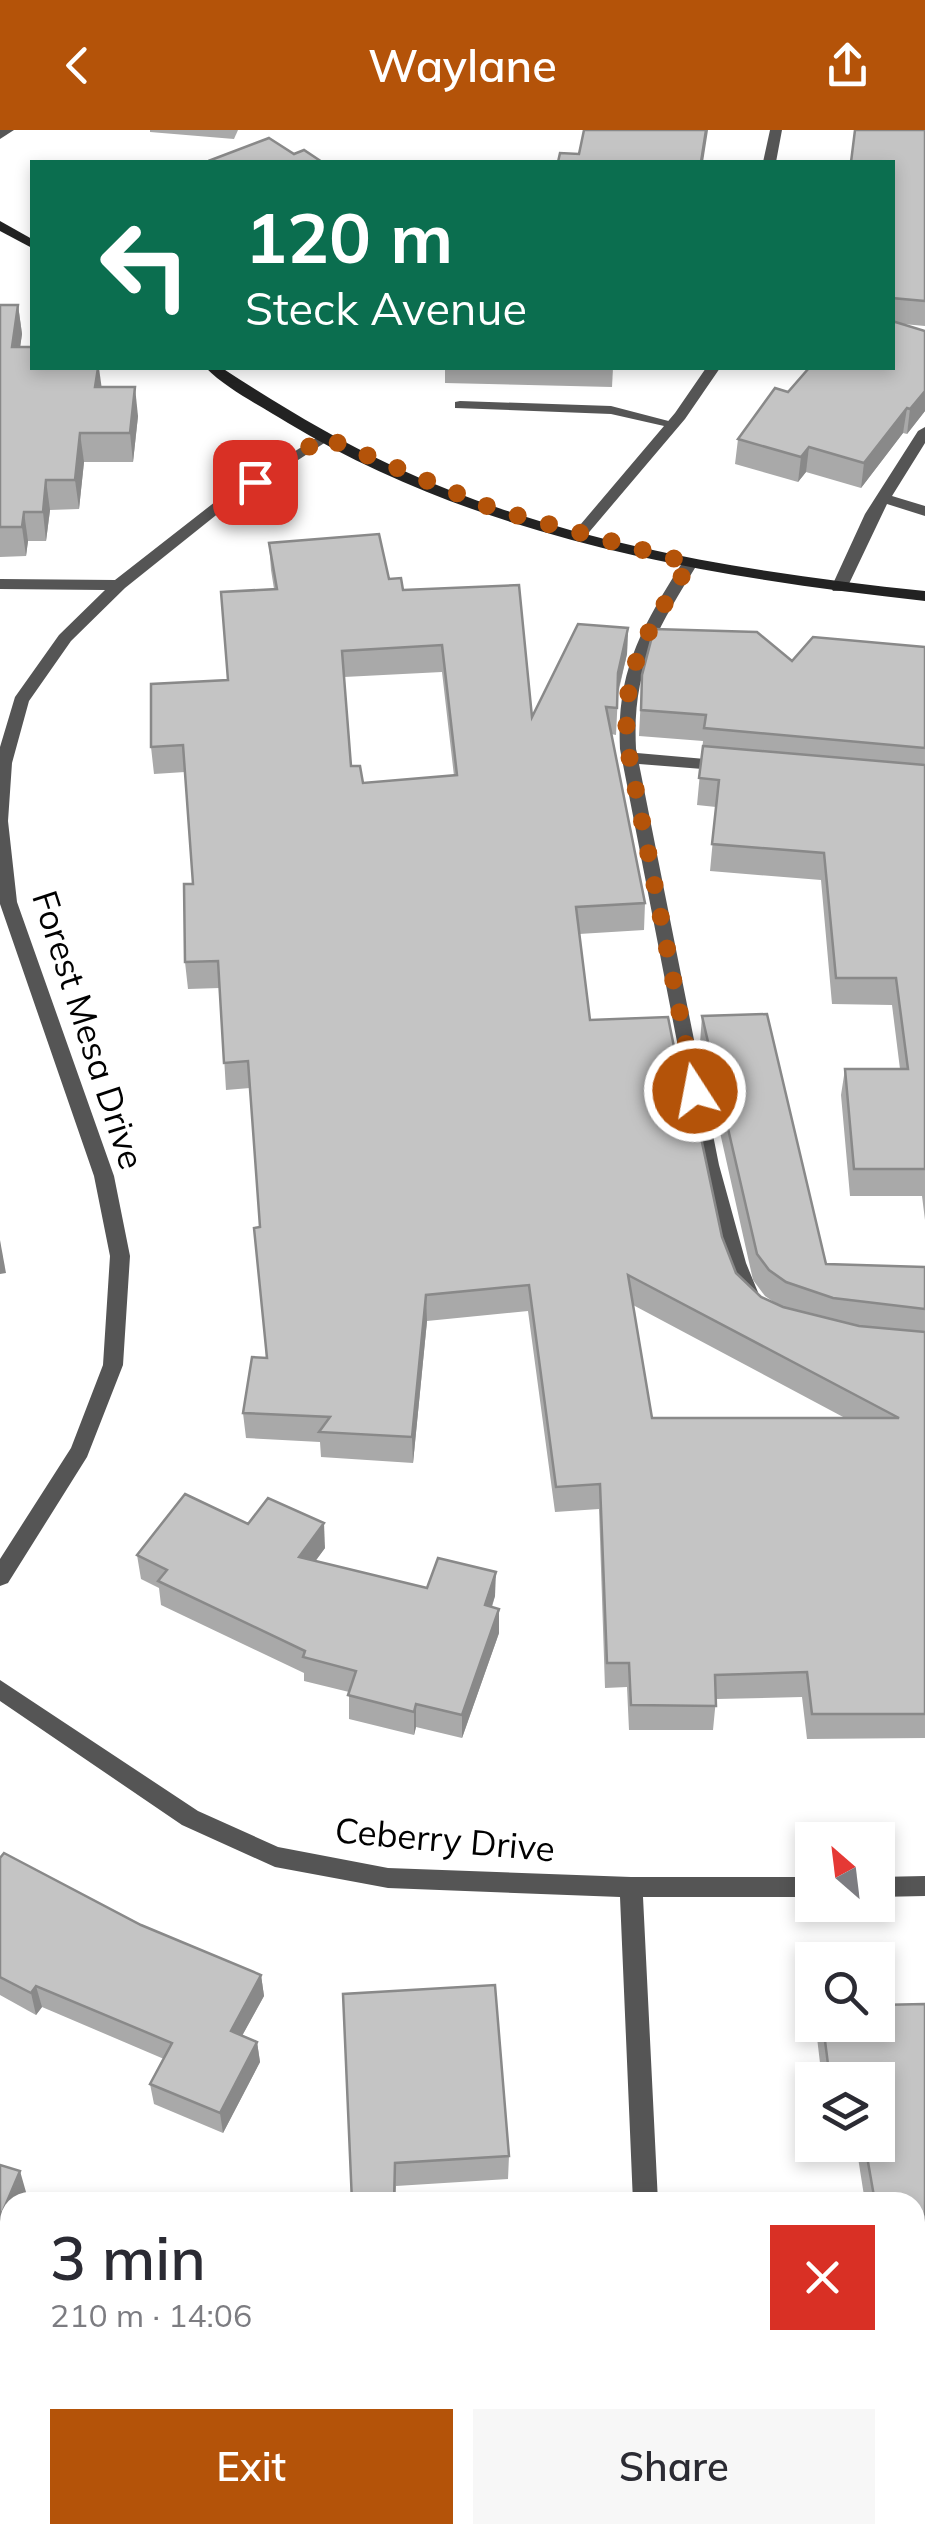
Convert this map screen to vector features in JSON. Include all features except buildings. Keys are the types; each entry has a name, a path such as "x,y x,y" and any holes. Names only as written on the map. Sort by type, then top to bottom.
{"street":[{"path":"0,136 8,130"},
{"path":"770,160 776,130"},
{"path":"0,225 30,243"},
{"path":"216,370 324,437 494,509 690,563 839,588 925,596"},
{"path":"580,534 673,424 712,370"},
{"path":"460,405 611,410 673,424"},
{"path":"839,588 882,498 925,431"},
{"name":"Forest Mesa Drive","path":"0,1577 80,1450 113,1365 120,1256 104,1176 8,902 0,821 4,763 21,700 65,638 119,585 225,501 324,437"},
{"path":"882,498 925,511"},
{"path":"690,563 640,648 624,710 630,758 710,1165 749,1299 772,1318"},
{"path":"0,584 119,585"},
{"path":"630,758 755,768"},
{"name":"Ceberry Drive","path":"0,1688 190,1818 276,1857 388,1878 631,1888 795,1887"},
{"path":"895,1886 925,1886"},
{"path":"631,1888 645,2192"}],"route":[{"path":"255,482 324,437 494,509 690,563 640,648 624,710 628,750 695,1091"}]}
